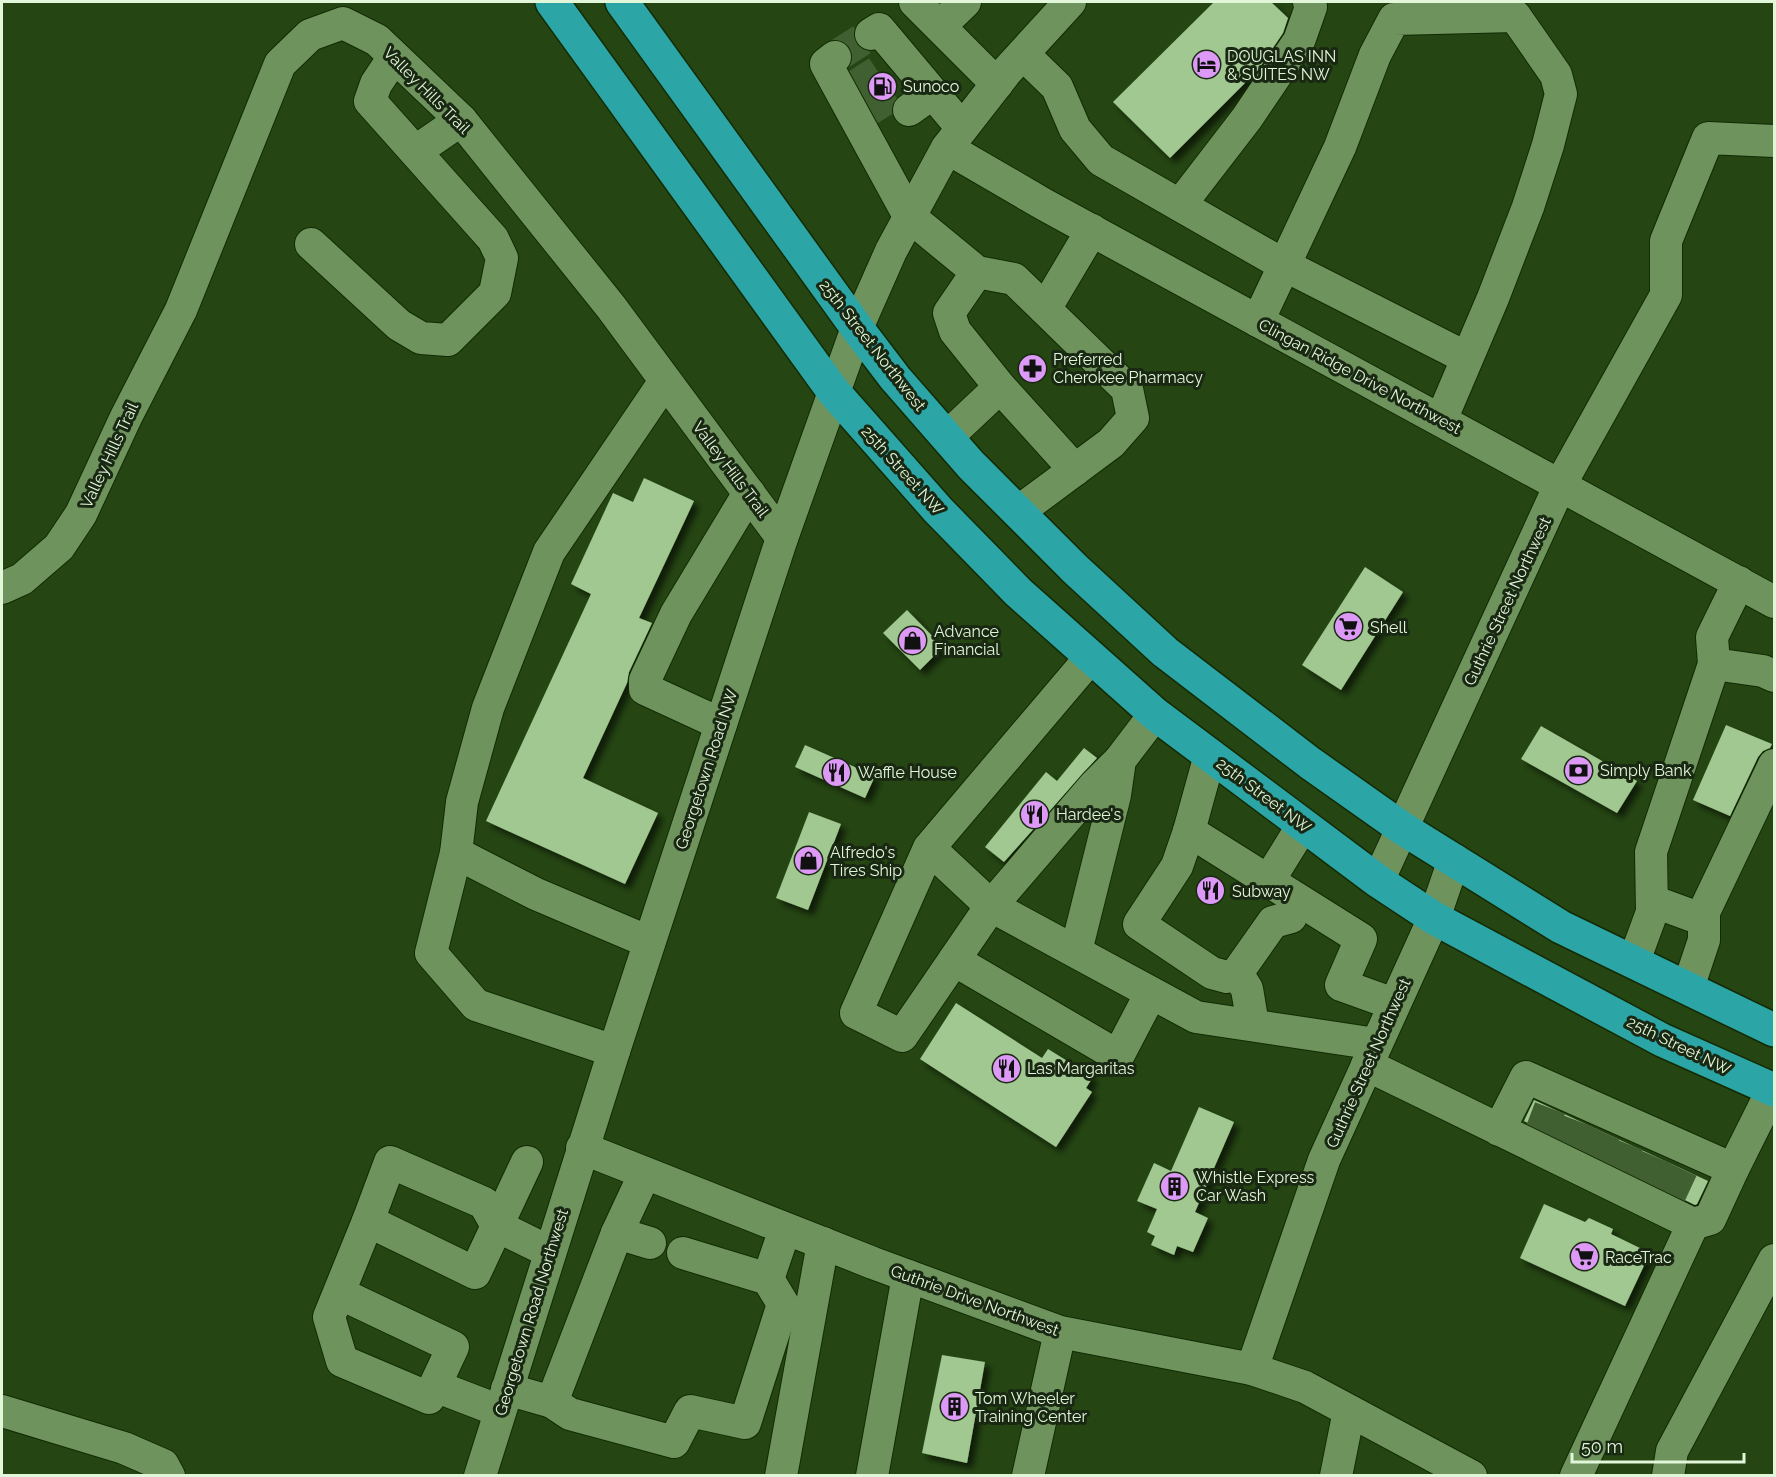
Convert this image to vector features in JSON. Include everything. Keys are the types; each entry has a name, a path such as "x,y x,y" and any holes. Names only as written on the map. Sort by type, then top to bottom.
{"highway":[{"path":"552,2 833,391"},
{"name":"25th Street Northwest","path":"622,2 857,328 895,378 947,438 1075,569 1165,652 1310,763 1402,828"},
{"name":"25th Street NW","path":"833,391 938,510 1018,592 1155,714 1378,881 1434,918 1662,1040 1774,1089"},
{"path":"1402,828 1561,927 1774,1030"}],"street":[{"path":"915,2 997,84"},
{"path":"940,26 965,2"},
{"name":"Georgetown Road NW","path":"582,1148 782,538 857,328 909,216 955,138 997,84 1070,2"},
{"path":"1180,205 1247,118 1299,41 1311,7 1309,2"},
{"path":"1258,321 1340,147 1375,55 1394,19 1515,16 1556,75 1561,94 1548,145 1528,207 1441,420"},
{"name":"Valley Hills Trail","path":"2,588 22,579 59,547 81,514 126,417 181,310 280,64 310,35 343,23 377,40 460,120 611,307 782,538"},
{"path":"871,34 879,29 909,82 955,138"},
{"path":"1023,54 1057,87 1076,129 1101,160 1284,265 1467,358"},
{"path":"311,244 399,325 421,338 448,340 495,293 502,258 494,239 370,101 376,84 394,57"},
{"path":"835,57 826,64 860,113 909,216 978,272 1014,279 1127,389 1132,418 1111,443 1018,512"},
{"path":"416,151 460,120"},
{"name":"Clingan Ridge Drive Northwest","path":"955,138 1092,230 1774,602"},
{"name":"Guthrie Street Northwest","path":"1378,881 1560,484 1666,295 1666,241 1708,138 1774,141"},
{"path":"1045,309 1092,230"},
{"path":"978,272 949,313 955,331 1000,387 1075,470"},
{"path":"614,1051 476,1005 431,953 456,853 462,802 488,708 549,552 666,381"},
{"path":"947,438 1000,387"},
{"path":"721,723 645,689 645,680 676,614 749,493"},
{"path":"1634,961 1652,912 1651,852 1714,664 1712,637 1739,582"},
{"path":"1091,657 928,848 856,1013 902,1036 991,906 1095,785 1120,760 1155,714"},
{"path":"1714,664 1763,671 1774,676"},
{"path":"1210,755 1189,831 1176,866 1139,924 1212,973 1242,981"},
{"path":"1076,951 1115,795 1120,760"},
{"path":"1688,988 1704,940 1704,912 1774,765"},
{"path":"1269,880 1303,825"},
{"path":"1189,831 1269,880 1296,909 1361,939 1341,986 1394,1004"},
{"path":"928,848 991,906 1196,1017 1253,1025 1372,1054 1499,1130 1611,1151 1733,1169"},
{"path":"456,853 536,894 650,942"},
{"name":"Guthrie Street Northwest","path":"1252,1369 1324,1160 1434,918 1454,860"},
{"path":"1652,901 1704,920"},
{"path":"1242,981 1296,909"},
{"path":"954,960 1118,1056 1151,993"},
{"path":"1242,981 1253,1025"},
{"path":"1499,1130 1526,1077 1693,1224"},
{"path":"1576,1476 1693,1224 1710,1219 1774,1089"},
{"name":"Guthrie Drive Northwest","path":"582,1148 785,1229 1060,1332 1252,1369 1305,1387 1471,1476"},
{"name":"Georgetown Road Northwest","path":"480,1476 582,1148"},
{"path":"339,1293 453,1347 429,1398 342,1361 329,1317 390,1162 484,1203 497,1226 550,1252"},
{"path":"368,1221 475,1273 527,1162"},
{"path":"552,1402 617,1233 645,1173"},
{"path":"768,1279 785,1229"},
{"path":"617,1233 650,1243"},
{"path":"781,1476 823,1243"},
{"path":"435,1386 503,1400 552,1402 570,1414 674,1442 690,1411 745,1423 783,1304 768,1279 683,1253"},
{"path":"1668,1476 1672,1451 1774,1260"},
{"path":"872,1476 908,1276"},
{"path":"1028,1476 1060,1332"},
{"path":"1336,1476 1349,1411"},
{"path":"2,1412 124,1449 163,1465 170,1476"}],"building":[{"name":"DOUGLAS INN & SUITES NW","path":"1214,2 1271,2 1288,18 1283,33 1258,70 1170,158 1113,102"},
{"path":"644,478 694,501 639,618 652,623 583,778 658,813 625,884 486,821 591,594 571,584 613,493 633,502"},
{"path":"1365,567 1403,592 1341,690 1302,665"},
{"name":"Advance Financial","path":"907,610 943,647 920,670 883,633"},
{"path":"1726,725 1772,744 1758,757 1730,816 1693,800"},
{"name":"Simply Bank","path":"1541,726 1637,781 1617,813 1521,759"},
{"name":"Waffle House","path":"805,745 875,776 865,798 795,767"},
{"name":"Hardee's","path":"1084,748 1097,758 1004,862 985,847 1046,772 1057,781"},
{"name":"Alfredo's Tires Ship","path":"809,812 841,824 808,910 776,898"},
{"name":"Las Margaritas","path":"956,1003 1042,1058 1048,1049 1093,1077 1086,1088 1092,1092 1056,1147 920,1059"},
{"name":"RaceTrac","path":"1534,1100 1708,1181 1697,1204 1524,1121"},
{"name":"Whistle Express Car Wash","path":"1199,1107 1234,1122 1195,1212 1208,1218 1193,1252 1177,1246 1174,1255 1151,1245 1155,1236 1147,1232 1157,1209 1137,1201 1154,1163 1171,1171"},
{"name":"RaceTrac","path":"1544,1204 1585,1222 1589,1218 1613,1229 1611,1234 1642,1249 1641,1252 1649,1255 1625,1306 1520,1258"},
{"name":"Tom Wheeler Training Center","path":"942,1355 985,1362 967,1463 922,1453"}],"tunnel":[{"path":"835,57 871,34"},
{"path":"851,89 888,65"},
{"path":"867,111 901,90"},
{"path":"1539,1137 1550,1108"},
{"path":"1567,1150 1578,1121"},
{"path":"1592,1161 1605,1133"},
{"path":"1617,1172 1628,1144"},
{"path":"1644,1185 1656,1157"},
{"path":"1669,1197 1682,1169"}],"place":[{"name":"DOUGLAS INN & SUITES NW","path":"1206,65"},
{"name":"Sunoco","path":"882,86"},
{"name":"Preferred Cherokee Pharmacy","path":"1032,368"},
{"name":"Shell","path":"1349,627"},
{"name":"Advance Financial","path":"913,640"},
{"name":"Simply Bank","path":"1579,770"},
{"name":"Waffle House","path":"837,772"},
{"name":"Hardee's","path":"1035,814"},
{"name":"Alfredo's Tires Ship","path":"809,861"},
{"name":"Subway","path":"1211,891"},
{"name":"Las Margaritas","path":"1006,1068"},
{"name":"Whistle Express Car Wash","path":"1175,1186"},
{"name":"RaceTrac","path":"1584,1257"},
{"name":"Tom Wheeler Training Center","path":"954,1407"}]}
